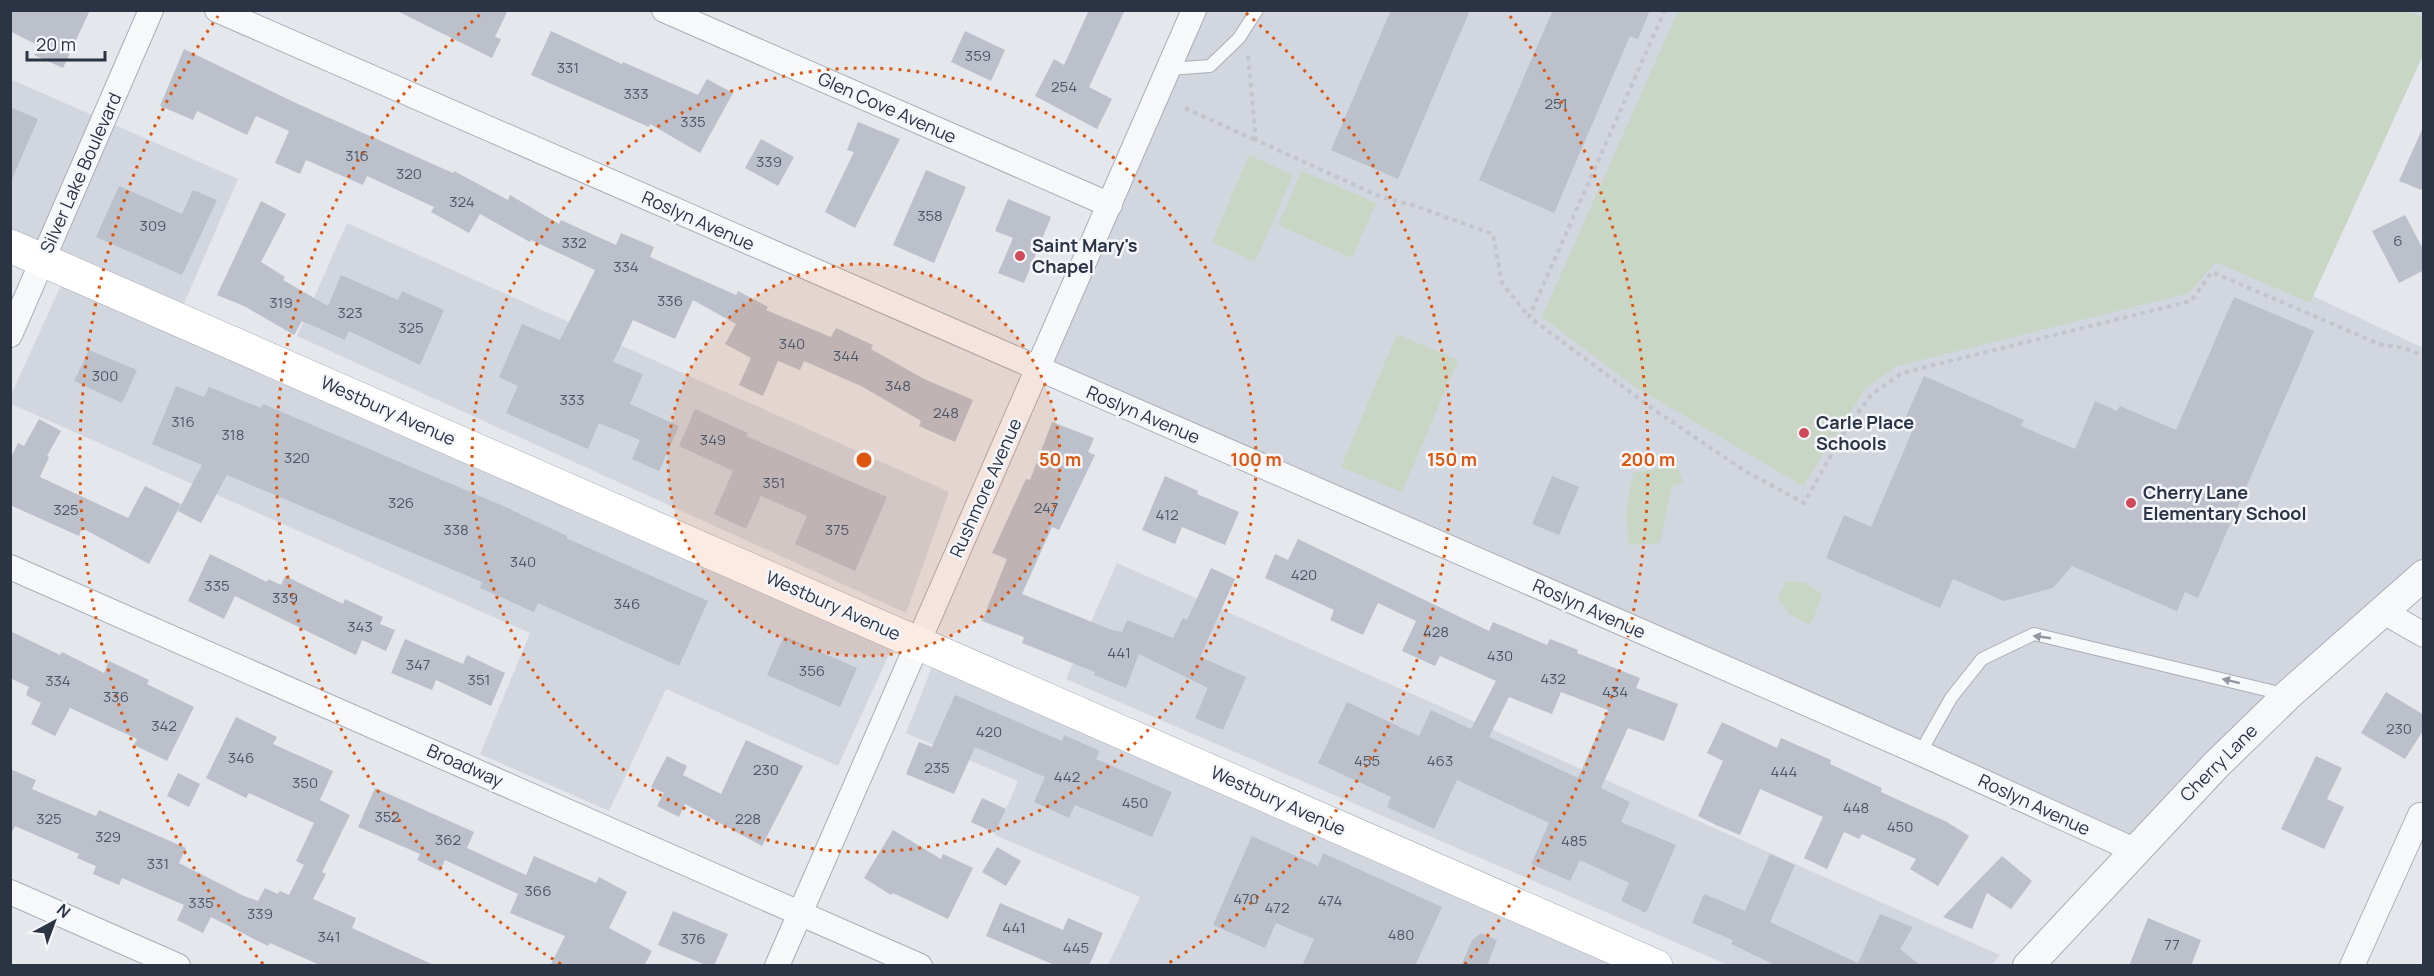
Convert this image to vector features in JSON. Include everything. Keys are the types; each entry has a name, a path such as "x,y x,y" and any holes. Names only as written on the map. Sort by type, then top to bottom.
{"main road":[{"name":"Westbury Avenue","path":"10,246 1656,966"}],"street":[{"name":"Silver Lake Boulevard","path":"10,335 151,10"},
{"name":"Roslyn Avenue","path":"217,10 1920,753 2134,850"},
{"name":"Glen Cove Avenue","path":"664,10 1110,205"},
{"name":"Rushmore Avenue","path":"777,966 1194,10"},
{"name":"Broadway","path":"10,567 920,966"},
{"name":"Cherry Lane","path":"2028,966 2134,850 2216,765 2288,695 2424,574"},
{"path":"2382,611 2424,635"},
{"path":"2352,966 2409,834 2420,815"},
{"path":"10,892 178,966"}],"lane":[{"path":"1169,69 1210,66 1239,38 1257,10"},
{"path":"1920,753 1951,698 1982,659 2034,634 2288,695"}],"path":[{"path":"1529,317 1666,10"},
{"path":"1248,55 1256,140"},
{"path":"1185,108 1381,197 1412,205 1493,234 1502,283 1529,317 1653,409 1745,471 1804,503 1846,427 1871,395 1902,372 2191,301 2212,272 2379,344 2404,348 2424,356"}],"shaded area":[{"name":"Carle Place Schools","path":"1194,11 2423,11 2423,55 2313,296 2423,348 2423,575 2134,850 1038,369"},
{"path":"10,79 238,179 179,315 11,244"},
{"path":"347,223 949,492 906,613 297,336"},
{"path":"62,283 892,648 838,766 666,689 609,811 480,754 530,633 11,404 11,395"},
{"path":"1117,563 2000,955 1991,966 1728,965 1066,679"},
{"path":"932,667 1614,965 1108,965 1140,897 995,835 1018,781 906,733"}],"green space":[{"path":"2405,10 2423,18 2423,55 2310,303 2216,262 2189,293 1897,366 1866,388 1803,486 1634,386 1542,317 1678,11"},
{"path":"1249,155 1293,175 1255,262 1212,242"},
{"path":"1302,171 1376,203 1352,258 1278,225"},
{"path":"1397,334 1458,360 1402,492 1341,467"},
{"path":"1677,465 1683,482 1672,486 1660,543 1629,545 1626,513 1633,473"},
{"path":"1786,581 1805,583 1823,594 1810,625 1789,614 1778,598"}],"building":[{"path":"10,10 90,10 63,68 34,55 39,46 10,31"},
{"path":"395,10 508,10 495,37 501,39 492,58"},
{"path":"1089,10 1125,10 1089,87 1112,99 1097,129 1035,96 1054,59 1064,65"},
{"path":"1391,10 1470,10 1398,179 1331,150"},
{"path":"1553,10 1650,10 1638,39 1630,36 1554,213 1479,180"},
{"path":"551,31 622,64 623,62 698,95 707,79 733,93 700,153 650,124 649,127 531,75"},
{"path":"965,31 1005,50 991,81 951,62"},
{"path":"184,49 298,104 453,173 454,171 508,200 510,195 559,224 561,220 616,245 621,233 654,247 650,257 736,295 738,291 768,307 766,310 831,337 836,328 873,345 871,349 922,378 973,400 955,442 919,426 921,421 863,387 804,361 800,370 778,361 763,396 739,385 751,358 725,344 736,324 693,300 675,339 633,320 613,362 643,374 630,404 679,426 659,471 632,459 640,440 599,423 588,449 506,413 518,386 499,377 522,324 560,340 595,270 531,240 530,242 480,214 469,233 431,212 434,207 367,176 363,185 306,160 300,174 275,163 289,131 256,116 247,135 197,111 193,120 160,106"},
{"path":"10,107 38,119 10,184"},
{"path":"858,122 900,139 855,228 825,212 854,152 847,150"},
{"path":"2424,125 2424,191 2399,181"},
{"path":"761,139 794,157 778,186 745,168"},
{"path":"926,170 966,187 934,263 893,245"},
{"path":"119,186 182,214 193,190 217,200 182,275 96,237"},
{"name":"Saint Mary's Chapel","path":"1008,199 1051,217 1024,283 998,273 1013,238 995,231"},
{"path":"261,201 286,214 261,262 285,277 283,280 328,306 341,275 398,300 402,291 444,310 420,365 349,331 345,340 302,321 294,335 244,306 217,295"},
{"path":"2405,215 2424,251 2424,270 2399,283 2372,231"},
{"path":"2234,297 2314,331 2198,598 2185,592 2177,611 2072,566 2053,588 2004,601 1953,579 1940,608 1826,558 1844,515 1871,527 1915,425 1904,421 1924,376 2024,420 2021,426 2075,449 2095,401 2117,411 2120,406 2176,430"},
{"path":"89,350 137,370 122,403 74,381"},
{"path":"176,386 204,397 209,387 261,408 263,404 501,505 567,536 566,538 708,601 679,666 538,603 534,612 480,588 482,582 227,475 201,523 178,511 202,465 152,444"},
{"path":"695,409 748,433 746,436 887,497 855,571 795,544 807,516 761,496 746,529 714,514 733,471 679,446"},
{"path":"39,419 61,431 47,456 49,457 40,477 128,518 145,486 181,504 149,564 82,528 79,536 10,505 10,459 18,443 24,446"},
{"path":"1052,422 1094,438 1088,452 1095,455 1059,530 1052,527 1022,594 1112,630 1122,632 1127,620 1173,638 1183,618 1187,620 1211,568 1235,579 1200,657 1246,677 1223,730 1195,718 1208,688 1139,654 1126,688 1094,675 1095,672 1022,643 1024,637 982,621 1007,559 992,553 1026,479 1030,480"},
{"path":"1165,476 1198,491 1197,494 1239,512 1225,545 1182,527 1175,544 1142,530"},
{"path":"1552,476 1579,487 1559,535 1532,524"},
{"path":"1298,539 1489,631 1493,622 1547,645 1550,639 1578,650 1577,653 1640,678 1636,688 1678,704 1664,741 1628,728 1601,788 1630,802 1621,822 1676,845 1646,913 1621,901 1629,883 1580,860 1570,881 1531,864 1549,823 1457,780 1434,829 1387,807 1391,797 1318,763 1347,702 1419,736 1431,710 1471,729 1496,681 1440,656 1435,666 1402,651 1416,621 1378,603 1363,635 1330,620 1334,610 1265,578 1275,554 1288,560","holes":["1561,692 1608,710 1578,778 1489,737 1509,697 1552,714"]},
{"path":"210,554 267,582 268,579 281,585 285,576 343,604 345,599 383,617 380,624 395,630 386,651 362,640 356,655 235,596 224,619 188,601"},
{"path":"10,631 60,655 62,652 104,673 109,661 149,680 147,684 194,707 167,761 134,745 137,739 70,708 55,736 31,724 41,703 26,695 29,687 10,678"},
{"path":"784,636 857,668 840,707 767,675"},
{"path":"405,639 463,664 467,655 505,673 491,706 436,680 432,690 391,673"},
{"path":"2386,692 2424,715 2424,729 2405,759 2361,733"},
{"path":"955,695 1062,741 1064,735 1100,751 1096,759 1172,792 1152,837 1075,805 1069,818 1034,802 1045,777 975,747 954,794 906,774 919,742 932,747"},
{"path":"236,717 277,737 273,744 333,771 320,800 350,815 322,872 326,874 313,899 356,918 352,928 436,966 322,966 270,943 268,946 211,917 203,933 177,920 184,905 122,878 119,885 93,874 96,866 77,858 79,854 15,826 10,836 10,769 36,780 32,789 96,816 99,810 186,848 179,863 244,896 258,901 265,888 278,894 280,891 289,895 304,865 296,861 314,823 249,793 246,798 206,778"},
{"path":"1722,722 1777,748 1781,738 1831,760 1830,764 1882,788 1881,792 1947,822 1969,836 1938,886 1910,869 1916,859 1862,834 1859,839 1844,832 1827,869 1804,858 1823,817 1760,789 1740,835 1716,825 1698,816 1723,761 1707,753"},
{"path":"746,740 803,766 762,846 685,804 679,817 657,806 664,793 651,787 667,756 687,766 683,775 721,794"},
{"path":"2316,756 2342,768 2327,799 2344,807 2324,849 2281,829"},
{"path":"178,773 200,784 189,807 167,796"},
{"path":"375,788 474,832 467,848 526,875 534,856 596,883 599,877 627,892 609,928 652,951 644,966 550,966 565,936 510,913 518,894 445,860 440,871 417,860 420,854 358,827"},
{"path":"982,798 1006,809 995,833 971,822"},
{"path":"893,830 941,859 943,854 973,868 948,919 893,893 891,895 864,878"},
{"path":"1252,836 1318,866 1323,853 1442,907 1415,966 1302,966 1314,939 1276,923 1265,948 1213,925"},
{"path":"997,847 1021,861 1006,886 982,872"},
{"path":"1770,854 1795,865 1770,922 1858,963 1880,914 1913,927 1900,949 1921,966 1777,966 1731,944 1733,940 1692,923 1704,894 1745,911"},
{"path":"2002,856 2032,881 2011,909 1987,893 1972,929 1943,917"},
{"path":"1000,903 1063,930 1068,918 1103,933 1089,966 1057,966 986,936"},
{"path":"673,911 728,934 714,966 708,966 658,945"},
{"path":"2148,918 2201,940 2191,966 2129,966"},
{"path":"1481,933 1497,940 1487,966 1461,966 1472,940"}],"place":[{"name":"Saint Mary's Chapel","path":"1020,256"},
{"name":"Carle Place Schools","path":"1804,433"},
{"name":"Cherry Lane Elementary School","path":"2131,503"}]}
